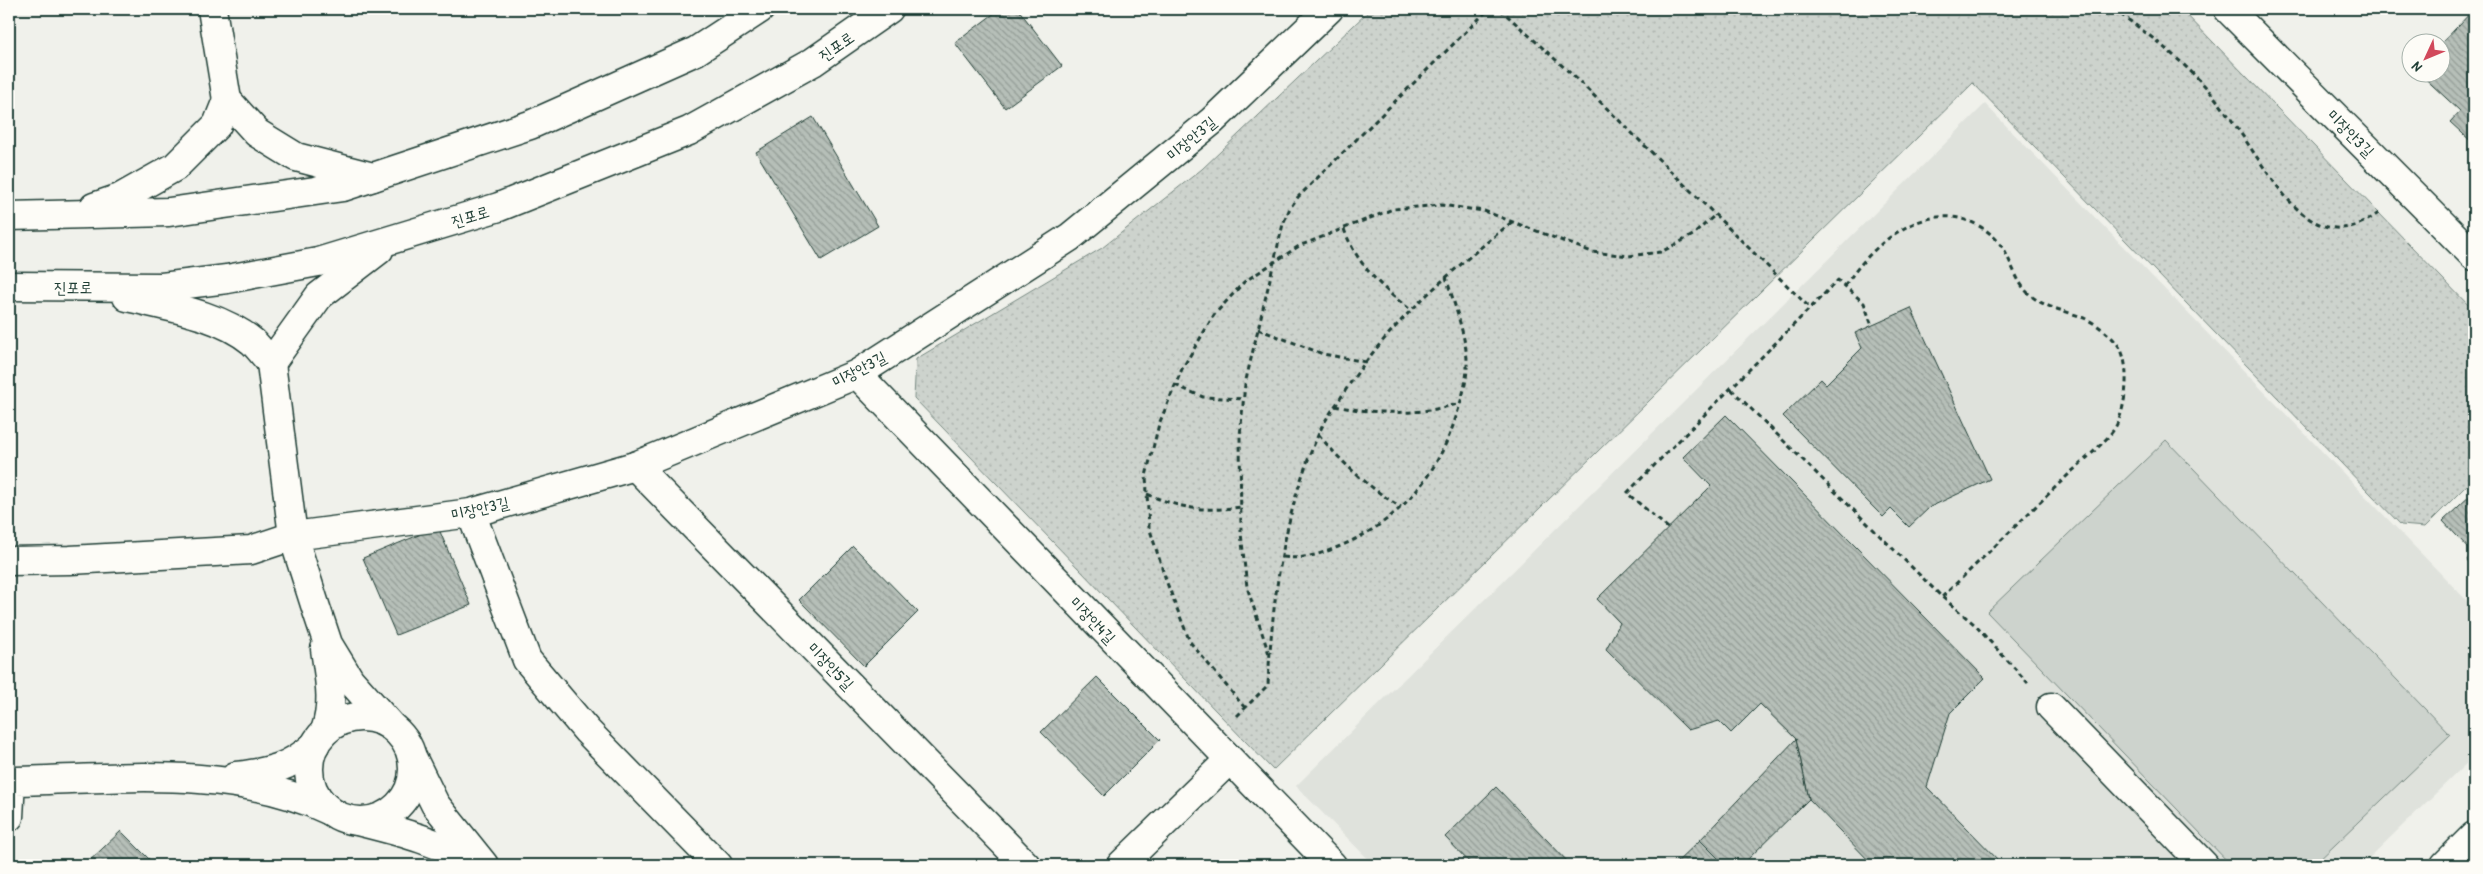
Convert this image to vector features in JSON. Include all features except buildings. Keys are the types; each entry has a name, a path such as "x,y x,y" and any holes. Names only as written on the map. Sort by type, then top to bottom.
{"street":[{"path":"212,9 228,100 257,133 296,158 373,177"},
{"path":"9,216 170,212 343,187 530,124 696,51 760,9"},
{"name":"진포로","path":"9,286 162,287 227,279 318,262 499,207 689,131 813,62 888,9"},
{"name":"미장안3길","path":"9,561 70,560 251,550 293,536 471,513 635,466 857,374 1070,237 1212,121 1329,9"},
{"name":"미장안3길","path":"2228,9 2474,256"},
{"path":"72,215 120,198 175,167 217,125 228,100"},
{"path":"271,363 319,296 395,239"},
{"path":"80,286 178,309 233,329 254,343 271,363 293,536 328,644 350,680 403,738 435,804 484,865"},
{"name":"미장안4길","path":"857,374 1228,761 1332,865"},
{"name":"미장안5길","path":"635,466 1026,865"},
{"path":"471,513 527,660 587,731 718,865"},
{"path":"316,608 332,696 331,714 309,762 310,780 316,796 328,810"},
{"path":"2051,707 2204,865"},
{"path":"208,780 266,773 297,761 340,721 357,717 375,718 391,726"},
{"path":"360,822 376,820 392,812 404,801 412,786 414,770 411,753"},
{"path":"1121,865 1228,761"},
{"path":"9,817 10,781 134,778 208,780 291,794 344,818 409,834 464,857 476,865"},
{"path":"2446,865 2474,836"}],"path":[{"path":"1269,654 1247,587 1241,532 1240,436 1244,399 1283,224 1290,208 1298,197 1489,9"},
{"path":"1500,9 1579,81 1810,308"},
{"path":"2113,9 2165,49 2204,85 2279,189 2307,219 2323,226 2339,229 2354,227 2369,220 2406,188"},
{"path":"1513,220 1446,277 1411,310 1366,362 1318,434 1302,475 1277,587 1269,654 1268,684 1245,708 1190,642 1166,583 1149,528 1146,476 1159,424 1182,369 1214,315 1244,282 1275,259 1299,246 1393,209 1441,205 1484,211 1513,220 1592,252 1629,256 1661,252 1693,235 1715,215"},
{"path":"1845,286 1854,272 1876,250 1908,224 1930,216 1955,217 1976,226 1992,236 2002,246 2018,280 2027,292 2044,304 2086,319 2104,331 2121,350 2126,371 2124,398 2117,425 2090,454 1942,597"},
{"path":"1344,229 1358,258 1375,279 1411,310"},
{"path":"1283,557 1294,559 1324,553 1362,537 1402,507 1424,485 1447,443 1461,402 1468,364 1458,315 1446,277"},
{"path":"1668,528 1627,494 1838,280 1864,304 1872,326"},
{"path":"1258,330 1323,354 1366,362"},
{"path":"1175,385 1203,398 1244,399"},
{"path":"1731,389 1942,597 1974,624 2051,707"},
{"path":"1335,406 1402,413 1432,410 1461,402"},
{"path":"1318,434 1361,478 1385,497 1402,507"},
{"path":"1147,494 1169,504 1192,510 1214,511 1241,507"}],"shaded area":[{"path":"1371,9 2181,9 2474,311 2474,478 2425,527 2401,525 1973,83 1273,770 914,398 916,359 1102,248 1202,169"},
{"path":"1985,104 2474,608 2474,756 2362,865 1374,865 1296,786"},
{"path":"2166,440 2450,735 2314,865 2231,865 1987,612"}]}
